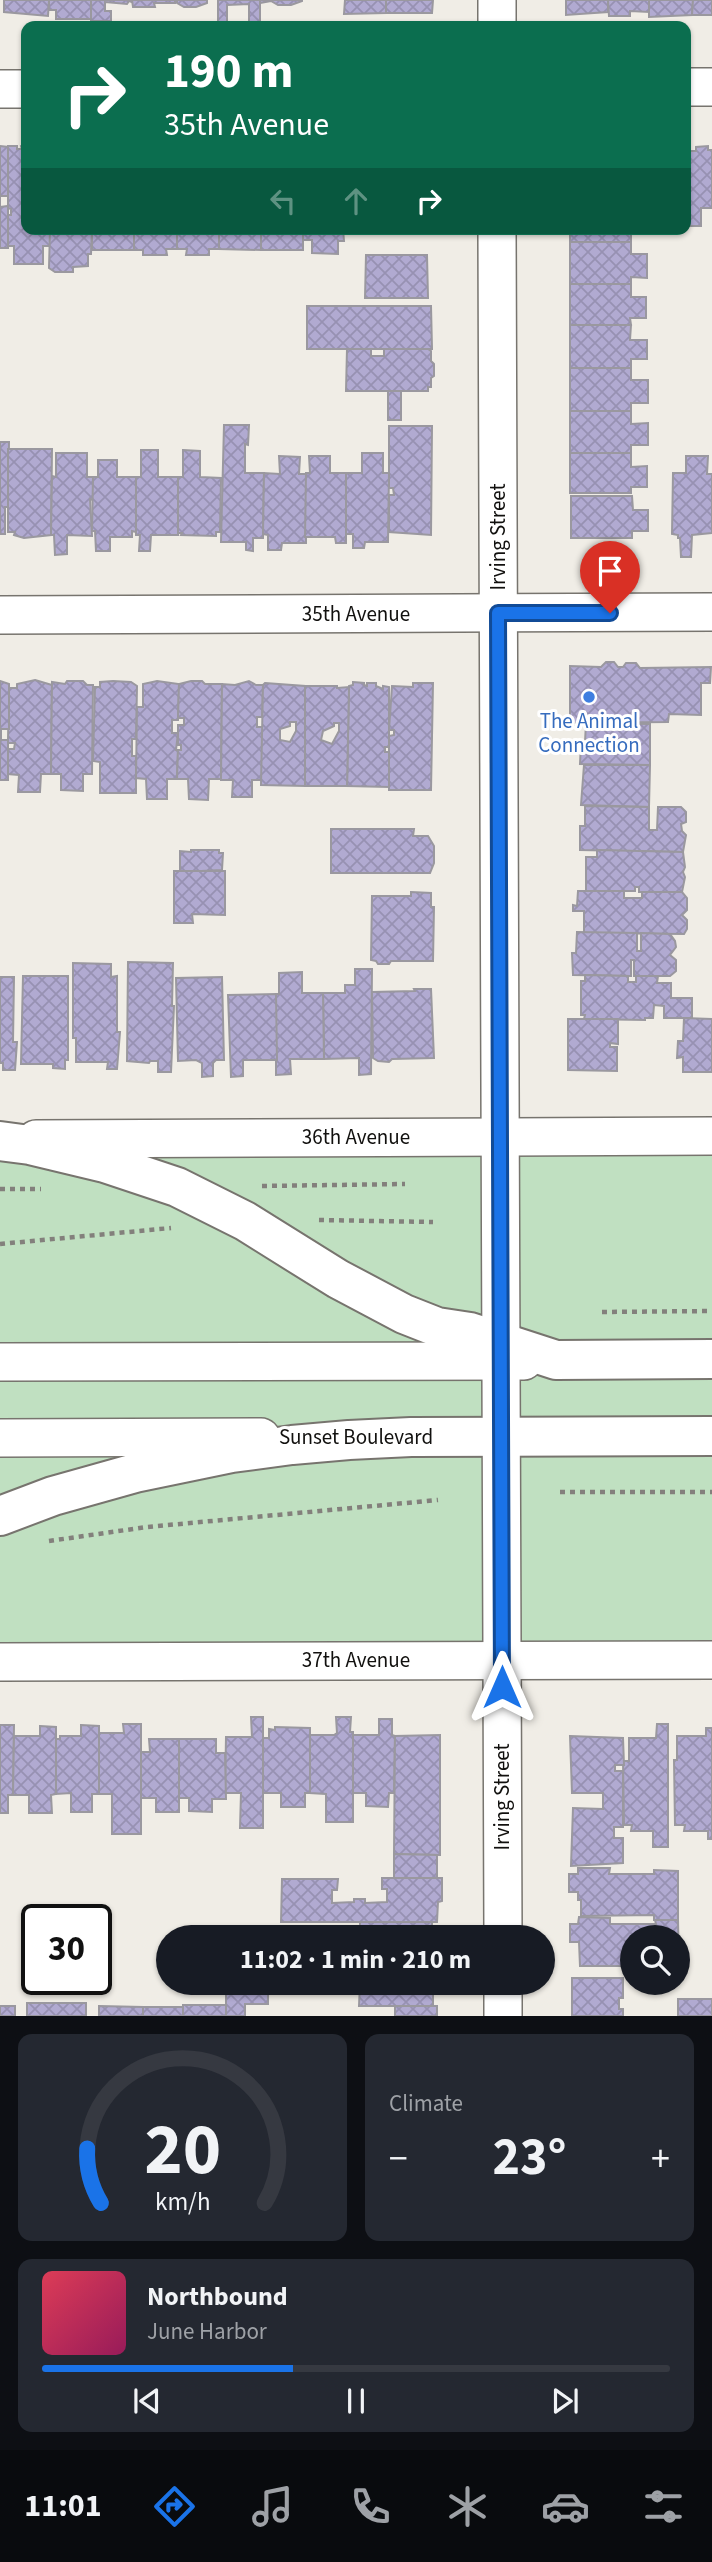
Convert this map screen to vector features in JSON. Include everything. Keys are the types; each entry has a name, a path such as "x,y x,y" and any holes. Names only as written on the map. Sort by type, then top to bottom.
{"main road":[{"path":"0,1140 105,1163 177,1187 214,1203 338,1279 404,1314 437,1327 470,1332 501,1352 556,1360 712,1359"},
{"name":"Sunset Boulevard","path":"411,1437 712,1436"},
{"path":"0,1516 63,1493 185,1462 292,1446 411,1437"}],"street":[{"path":"496,0 497,21"},
{"path":"691,87 712,87"},
{"path":"0,89 21,89"},
{"name":"Irving Street","path":"497,235 503,1925"},
{"name":"35th Avenue","path":"0,615 712,612"},
{"name":"36th Avenue","path":"0,1140 712,1136"},
{"path":"0,1362 501,1352"},
{"name":"Sunset Boulevard","path":"0,1438 411,1437"},
{"name":"37th Avenue","path":"0,1662 712,1660"},
{"path":"503,1995 503,2016"}],"path":[{"path":"257,1186 405,1184"},
{"path":"309,1220 433,1222"},
{"path":"0,1244 179,1227"},
{"path":"602,1312 712,1311"},
{"path":"560,1492 712,1492"},
{"path":"40,1542 147,1527 438,1500"}],"green space":[{"path":"712,1137 712,1659 0,1662 0,1139"}],"building":[{"path":"4,0 49,0 48,16 4,12"},
{"path":"49,0 91,0 91,19 56,19 56,10 49,10"},
{"path":"91,0 132,2 105,2 105,11 111,11 111,21 91,21"},
{"path":"132,0 175,0 175,3 133,7"},
{"path":"177,0 207,0 207,3 184,7 177,3"},
{"path":"218,0 260,0 260,21 249,21 249,4 227,5 227,21 218,21"},
{"path":"260,0 302,1 291,5 278,5 271,1 260,3"},
{"path":"345,0 386,0 386,13 344,14"},
{"path":"386,0 433,0 432,13 386,13"},
{"path":"566,0 608,0 608,12 566,15"},
{"path":"608,0 649,0 649,12 630,11 630,16 609,16"},
{"path":"649,0 693,0 692,15 649,17"},
{"path":"693,0 712,0 712,15 692,15"},
{"path":"0,146 8,147 8,196 0,196"},
{"path":"8,146 17,146 17,149 21,149 21,235 50,235 50,246 43,246 43,264 14,264 14,246 8,246 8,215 11,215 11,209 8,208"},
{"path":"708,146 708,150 712,150 712,208 701,208 701,226 691,226 691,151 696,151 696,147"},
{"path":"8,206 8,248 0,248 0,207"},
{"path":"50,235 92,235 88,266 73,267 73,272 55,272 49,268"},
{"path":"92,235 134,235 134,250 92,250"},
{"path":"134,235 177,235 177,249 166,249 167,255 143,255 143,250 134,250"},
{"path":"177,235 219,235 219,249 209,249 209,255 186,255 187,249 177,249"},
{"path":"219,235 261,235 261,250 219,249"},
{"path":"261,235 303,235 303,250 261,250"},
{"path":"303,235 344,235 344,241 338,241 338,254 312,253 312,240 303,240"},
{"path":"570,235 631,235 631,242 570,242"},
{"path":"570,242 631,242 631,254 647,254 647,278 631,277 631,284 570,284"},
{"path":"366,255 427,255 428,298 365,298"},
{"path":"570,284 631,284 631,297 646,297 646,318 630,318 631,325 570,325"},
{"path":"307,306 431,306 432,349 307,349"},
{"path":"570,325 631,325 630,340 647,340 647,359 631,359 631,368 570,368"},
{"path":"347,349 371,349 371,356 384,356 384,349 428,349 434,364 431,387 428,387 428,391 346,391"},
{"path":"570,368 631,368 631,380 648,380 648,403 631,403 631,411 570,411"},
{"path":"388,391 401,391 401,420 388,420"},
{"path":"570,411 631,411 631,424 648,423 648,445 631,445 631,453 570,453"},
{"path":"224,425 249,425 248,445 245,444 245,473 264,473 263,538 253,538 253,551 246,550 246,542 221,542"},
{"path":"389,426 432,426 431,535 389,532 389,495 394,495 393,488 389,488"},
{"path":"0,442 9,442 5,534 0,534"},
{"path":"8,449 52,449 51,535 24,538 14,535 15,532 8,532"},
{"path":"141,450 158,450 158,477 178,477 178,535 151,535 150,551 139,551 140,535 136,535 136,477 141,477"},
{"path":"183,450 200,451 200,477 221,478 220,532 216,532 216,536 178,533 178,477 183,477"},
{"path":"56,453 87,453 87,477 93,477 93,500 90,499 92,536 67,535 67,554 55,555 54,535 51,535 52,476 56,477"},
{"path":"362,453 383,453 383,473 389,473 388,542 365,542 364,548 353,548 353,534 346,534 346,473 362,473"},
{"path":"570,453 631,453 631,467 647,466 647,487 631,487 631,493 570,493"},
{"path":"279,456 300,457 299,474 306,474 306,543 282,543 281,550 268,550 268,535 263,534 264,473 280,474"},
{"path":"309,456 330,456 330,473 346,473 346,543 336,543 335,537 305,537 306,473 310,473"},
{"path":"686,456 708,456 707,474 712,474 712,533 692,535 691,557 681,557 680,538 672,534 673,473 686,473"},
{"path":"98,460 117,460 117,477 136,477 136,532 132,531 132,537 110,537 110,551 96,551 95,531 92,531 93,477 98,477"},
{"path":"571,496 632,496 633,510 648,510 648,531 632,531 632,538 571,538"},
{"path":"606,662 614,662 618,667 623,667 626,663 636,663 640,668 711,667 710,683 701,683 701,715 669,714 668,722 570,723 570,666 601,667"},
{"path":"35,680 52,685 51,774 41,774 40,792 18,792 19,775 8,774 8,749 14,749 15,743 8,743 9,688 17,688 17,684"},
{"path":"0,681 9,684 9,729 1,729 1,740 8,740 8,780 0,780"},
{"path":"67,681 83,681 87,685 93,685 92,774 83,774 83,791 61,790 61,774 51,774 52,682 65,684"},
{"path":"157,681 179,684 178,720 172,720 172,733 178,733 177,779 167,779 167,799 147,799 146,779 136,778 137,707 143,707 143,684"},
{"path":"191,681 222,684 221,779 209,779 208,800 189,799 188,779 177,779 178,750 181,750 181,745 178,745 178,725 184,725 184,718 178,718 179,684"},
{"path":"249,681 263,685 262,717 257,717 257,727 263,727 262,780 252,780 252,797 232,797 233,780 221,780 222,684 235,685"},
{"path":"100,682 131,682 137,686 136,739 132,739 132,756 136,756 136,793 100,793 100,762 93,761 95,687 100,687"},
{"path":"353,682 367,686 367,683 376,683 376,686 383,689 383,686 389,687 389,747 385,747 385,752 389,752 389,787 347,786 349,686 353,685"},
{"path":"413,683 433,683 431,790 389,790 389,736 394,735 394,730 389,730 392,686 413,687"},
{"path":"263,685 305,686 305,786 261,785","holes":["290,722 296,722 296,731 290,742 280,740 280,729 290,726"]},
{"path":"305,686 349,687 347,786 305,786","holes":["334,723 339,723 339,731 332,744 321,740 323,731 334,726"]},
{"path":"586,723 650,724 650,765 580,764 581,742 585,742"},
{"path":"584,765 650,765 649,807 581,805"},
{"path":"585,806 649,807 649,830 657,830 658,807 681,807 686,812 686,822 681,824 686,835 683,852 580,850 580,826 585,826"},
{"path":"331,829 414,829 413,836 428,836 434,846 434,863 430,873 331,873"},
{"path":"219,850 219,853 223,853 222,870 180,872 180,851"},
{"path":"597,850 683,852 685,877 682,892 639,892 639,887 635,887 635,891 586,891 586,857 597,857"},
{"path":"174,871 225,871 225,915 192,914 193,923 174,923"},
{"path":"578,891 624,891 624,898 642,898 642,892 682,892 687,898 687,910 682,915 687,920 687,929 684,934 584,933 584,911 573,911 573,905 577,906"},
{"path":"411,892 431,893 431,907 434,907 433,961 391,961 389,964 378,964 371,960 372,896 411,896"},
{"path":"577,932 637,933 637,951 641,951 641,933 670,934 676,947 670,955 676,960 676,971 670,976 634,976 634,960 631,960 631,976 573,975 572,953 576,953"},
{"path":"128,962 173,963 171,1072 158,1072 158,1061 127,1061"},
{"path":"73,963 111,964 111,977 117,976 117,1032 120,1032 117,1069 107,1069 108,1062 76,1062 76,1038 73,1038"},
{"path":"355,969 372,969 371,1074 359,1075 359,1058 324,1059 323,993 345,993 345,985 355,985"},
{"path":"302,972 302,993 323,993 324,1059 290,1059 291,1074 276,1075 276,994 279,994 279,973"},
{"path":"585,975 628,976 628,982 636,982 636,976 658,976 657,983 671,983 671,998 692,998 692,1018 664,1018 664,1006 654,1005 653,1018 645,1020 584,1019 585,1015 581,1015 581,981 585,981"},
{"path":"23,976 68,976 68,1060 65,1060 65,1069 53,1068 53,1064 21,1064"},
{"path":"0,977 14,977 13,1042 17,1042 15,1070 3,1070 3,1063 0,1063"},
{"path":"222,977 224,1060 216,1060 213,1063 213,1076 202,1077 202,1063 196,1060 178,1061 176,978"},
{"path":"414,989 431,989 434,1058 378,1061 373,1058 372,992 415,991"},
{"path":"276,994 277,1060 243,1060 243,1076 231,1077 228,995"},
{"path":"684,1018 712,1019 712,1072 683,1072 683,1057 677,1058 678,1041 683,1041"},
{"path":"568,1019 618,1019 618,1044 610,1043 610,1047 617,1047 617,1071 568,1070"},
{"path":"251,1717 263,1717 263,1828 240,1828 241,1793 225,1793 226,1737 252,1737"},
{"path":"336,1717 351,1717 353,1822 326,1822 326,1794 310,1793 310,1735 337,1733"},
{"path":"379,1719 392,1719 392,1735 395,1736 394,1793 389,1793 388,1807 366,1806 366,1793 353,1793 353,1735 379,1735"},
{"path":"123,1724 141,1724 141,1834 112,1834 112,1794 99,1794 99,1733 124,1733"},
{"path":"657,1724 668,1724 668,1847 653,1847 653,1831 631,1831 632,1825 624,1825 623,1761 629,1761 629,1738 656,1738"},
{"path":"0,1725 14,1725 13,1795 8,1795 8,1813 0,1813"},
{"path":"81,1725 99,1726 99,1794 92,1794 92,1812 71,1812 71,1793 56,1794 56,1739 60,1739 60,1736 81,1736"},
{"path":"40,1726 56,1727 56,1794 51,1795 52,1813 29,1813 29,1795 13,1795 14,1736 40,1736"},
{"path":"275,1727 310,1728 310,1793 305,1793 305,1807 281,1807 281,1793 263,1793 263,1738 269,1738 269,1729 275,1730"},
{"path":"706,1728 712,1728 712,1839 708,1839 708,1831 684,1831 685,1825 675,1825 674,1760 677,1760 677,1736 706,1736"},
{"path":"440,1735 440,1855 394,1854 395,1736"},
{"path":"570,1736 623,1738 624,1765 615,1765 615,1771 623,1771 623,1827 614,1827 614,1838 623,1838 623,1863 571,1866 573,1808 603,1809 603,1793 572,1793"},
{"path":"149,1739 179,1739 179,1812 156,1812 156,1798 141,1798 141,1752 150,1752"},
{"path":"179,1739 216,1739 216,1753 225,1753 226,1799 212,1799 212,1812 189,1811 189,1798 179,1798"},
{"path":"394,1854 437,1855 437,1878 394,1878"},
{"path":"578,1868 610,1868 609,1874 678,1871 678,1920 654,1920 654,1915 581,1916 578,1892 569,1892 569,1874 578,1874"},
{"path":"382,1878 442,1878 442,1901 438,1902 437,1922 281,1922 282,1879 338,1879 337,1890 332,1890 332,1903 365,1899 365,1903 387,1902 387,1889 382,1889"},
{"path":"579,1917 610,1918 610,1924 656,1924 655,1920 678,1920 678,1925 620,1925 620,1966 580,1966 579,1942 570,1942 570,1924 578,1924"},
{"path":"360,1922 432,1922 432,1925 360,1925"},
{"path":"572,1978 620,1978 620,1995 623,1995 623,1998 619,1998 619,2009 623,2009 623,2016 572,2016"},
{"path":"226,1995 268,1995 268,2004 245,2004 245,2016 226,2016"},
{"path":"359,1995 433,1995 433,2006 359,2006"},
{"path":"678,1999 712,1999 712,2016 678,2016"},
{"path":"27,2003 86,2003 86,2016 27,2016"},
{"path":"183,2005 226,2005 226,2016 183,2016"},
{"path":"0,2006 15,2006 15,2016 0,2016"},
{"path":"99,2006 143,2007 143,2016 99,2016"},
{"path":"395,2006 437,2006 437,2016 395,2016"},
{"path":"143,2007 183,2007 183,2016 143,2016"}],"place":[{"name":"The Animal Connection","path":"589,697"}],"route":[{"path":"502,1687 498,613 610,613"}]}
